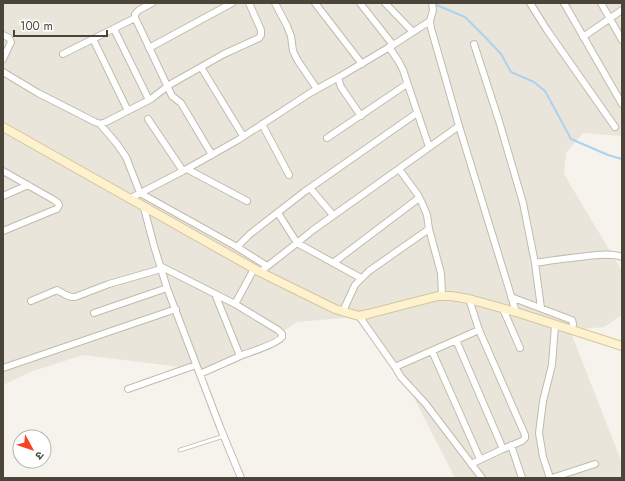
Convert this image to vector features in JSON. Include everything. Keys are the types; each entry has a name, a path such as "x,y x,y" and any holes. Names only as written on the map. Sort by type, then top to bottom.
{"street":[{"path":"152,3 139,10 135,14 135,18 172,96 181,103 212,155"},
{"path":"149,48 232,3"},
{"path":"100,124 148,100 224,54 258,38 261,35 261,30 248,3"},
{"path":"275,3 291,36 293,51 317,89"},
{"path":"315,3 362,64"},
{"path":"360,3 391,46 399,62 429,147"},
{"path":"385,3 413,32"},
{"path":"432,3 430,21 431,28 459,126 516,312"},
{"path":"530,3 547,30 615,127"},
{"path":"564,3 622,104"},
{"path":"601,3 622,40"},
{"path":"583,37 622,10"},
{"path":"64,54 135,18"},
{"path":"129,199 212,155 317,89 362,64 430,21"},
{"path":"114,29 148,100"},
{"path":"3,35 9,38 11,42 3,59"},
{"path":"93,39 128,111"},
{"path":"474,44 499,121 523,203 535,264 541,308"},
{"path":"201,67 244,136"},
{"path":"3,72 38,93 100,124 126,157 140,193 237,247 267,266"},
{"path":"338,78 341,87 361,116"},
{"path":"327,138 408,84"},
{"path":"237,247 250,234 310,188 417,113"},
{"path":"148,119 185,170 248,201"},
{"path":"262,124 289,175"},
{"path":"235,304 257,270 267,266 333,215 459,126"},
{"path":"3,127 144,208 257,270 334,309 359,316 438,296 451,296 469,299 516,312 622,346"},
{"path":"399,169 419,198 427,215 429,229 441,273 442,296"},
{"path":"3,171 59,205 54,210 3,231"},
{"path":"3,196 28,185"},
{"path":"310,188 333,215"},
{"path":"333,263 419,198"},
{"path":"144,208 167,288 241,478"},
{"path":"278,213 297,243 361,278"},
{"path":"343,311 361,278 429,229"},
{"path":"535,264 561,259 604,255 622,257"},
{"path":"30,301 57,290 68,297 75,297 161,267 235,304 278,330 282,334 282,337 274,342 200,374"},
{"path":"94,312 167,288"},
{"path":"215,294 240,356"},
{"path":"511,297 572,320 572,330"},
{"path":"469,299 479,330 525,435 525,438 522,441 471,464"},
{"path":"3,368 176,309"},
{"path":"503,309 520,348"},
{"path":"359,316 401,377 425,403 482,478"},
{"path":"555,325 552,365 543,401 539,433 543,457 551,478 595,464"},
{"path":"395,367 479,330"},
{"path":"456,340 503,449"},
{"path":"432,351 480,459"},
{"path":"128,390 196,365"},
{"path":"511,445 522,478"}],"lane":[{"path":"180,450 224,436"}],"shaded area":[{"path":"3,3 622,3 622,136 583,133 566,153 564,174 622,271 622,315 604,327 570,330 622,463 622,478 455,478 410,390 354,317 297,322 234,364 205,370 83,355 30,372 3,385"}],"waterway":[{"path":"434,4 465,17 501,54 511,72 534,82 545,91 571,139 608,155 622,159"}]}
